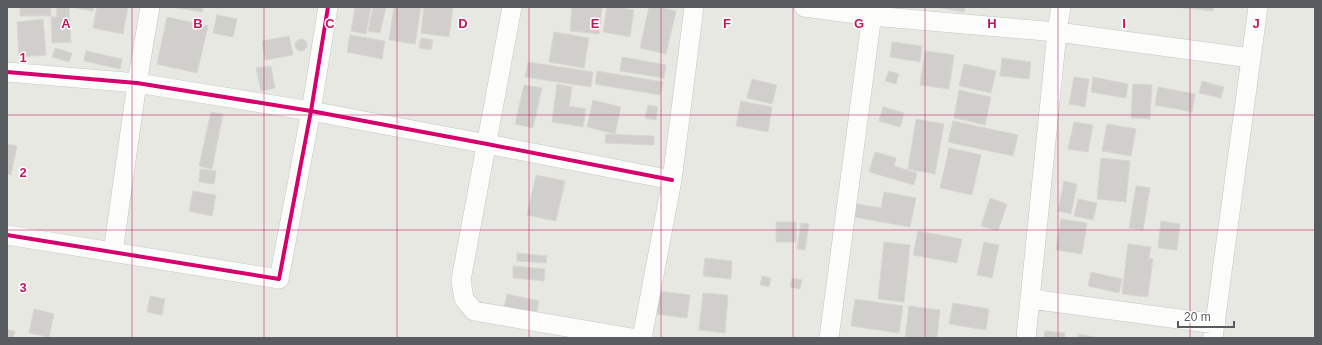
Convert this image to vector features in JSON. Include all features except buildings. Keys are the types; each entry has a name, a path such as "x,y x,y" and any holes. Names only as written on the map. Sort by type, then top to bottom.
{"street":[{"path":"113,252 136,83 150,7"},
{"path":"7,235 279,279 311,112 328,7"},
{"path":"512,7 461,280 464,298 474,311 632,338"},
{"path":"642,338 672,180 694,7"},
{"path":"804,7 873,11 1057,32 1251,58"},
{"path":"1026,338 1057,32 1061,7"},
{"path":"1030,299 1215,331 1258,7"},
{"path":"829,338 873,11"},
{"path":"7,72 136,83 311,112 672,180"}],"cycle path":[{"path":"7,235 279,279 311,111 328,7"},
{"path":"7,72 137,83 311,111 672,180"}]}
